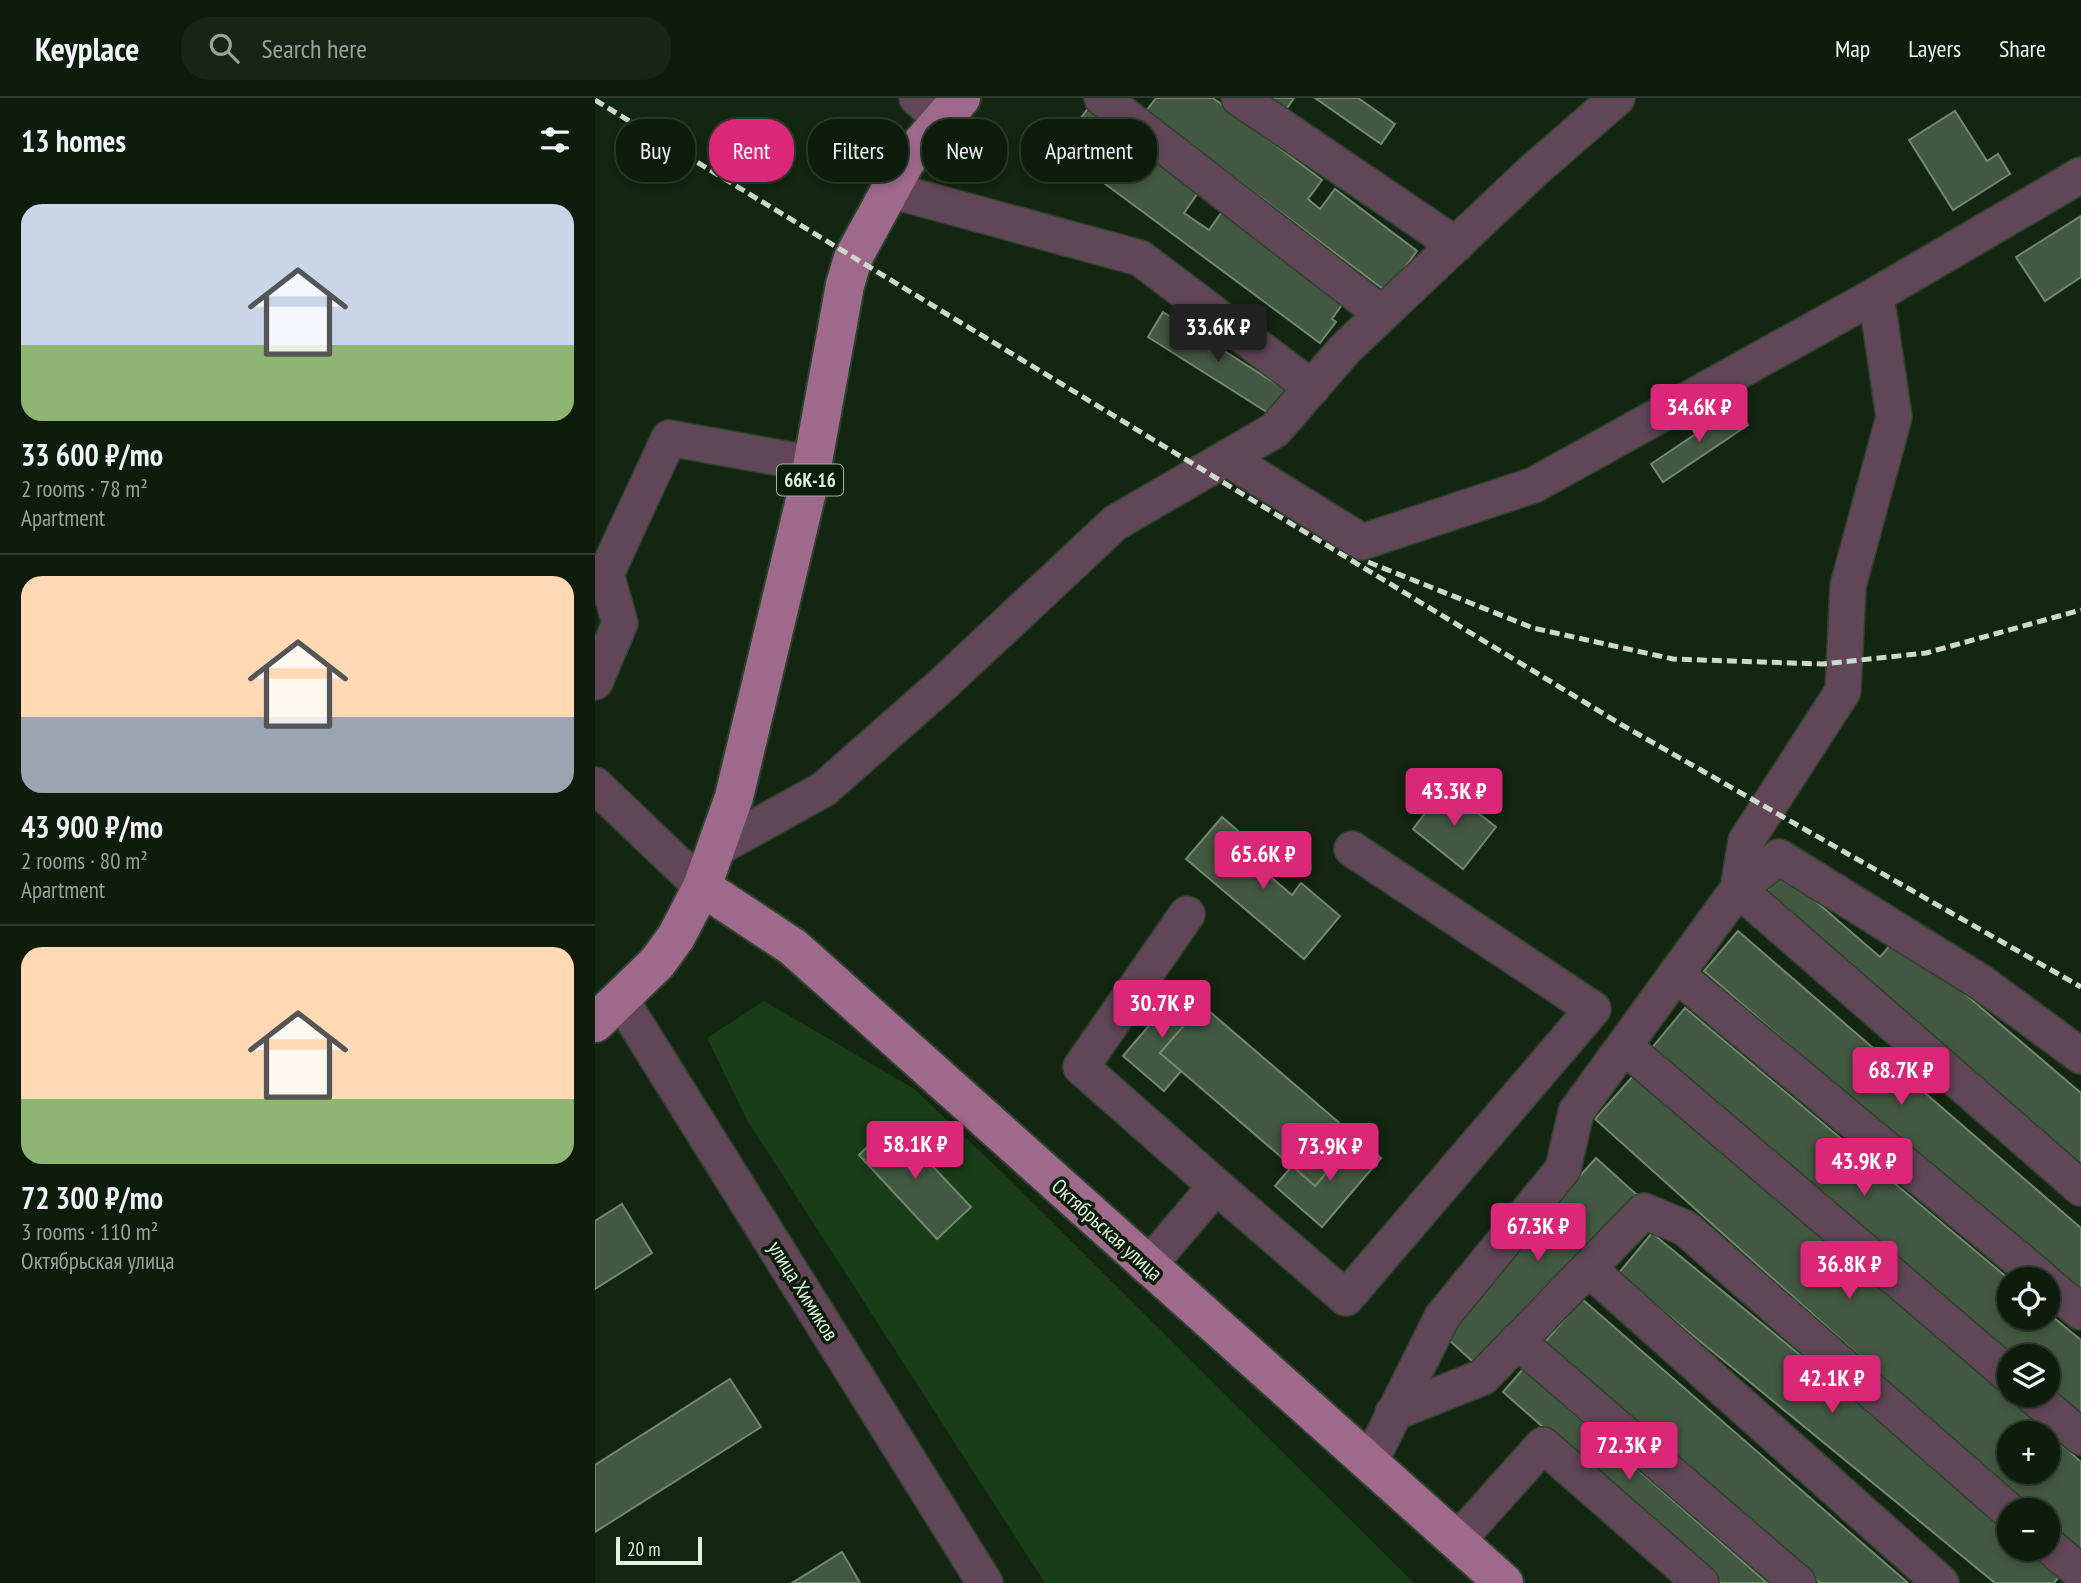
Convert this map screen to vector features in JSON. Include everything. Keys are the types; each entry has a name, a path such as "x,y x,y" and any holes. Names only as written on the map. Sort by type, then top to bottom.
{"main road":[{"name":"66К-16","path":"608,1011 657,963 676,937 702,887 716,849 752,726 813,464 845,285 853,258 905,161 940,105"},
{"name":"Октябрьская улица","path":"702,887 793,947 1147,1267 1504,1583"}],"street":[{"path":"1102,98 1382,314"},
{"path":"1239,98 1456,245"},
{"path":"716,849 824,789 943,684 1115,523 1275,430 1345,349 1617,98"},
{"path":"1227,457 1362,542 1534,485 1876,295 2081,175"},
{"path":"890,190 1140,258 1312,388"},
{"path":"1738,889 1747,841 1843,691 1848,586 1893,417 1876,295"},
{"path":"595,682 620,623 606,574 669,438 813,464"},
{"path":"595,785 702,887"},
{"path":"1187,914 1081,1067 1346,1298 1593,1009 1352,849"},
{"path":"1369,1464 1443,1317 1563,1169 1576,1112 1738,889 1779,857 1982,983 2081,1056"},
{"path":"1738,889 2081,1188"},
{"path":"1676,974 2028,1267"},
{"name":"улица Химиков","path":"608,1011 985,1583"},
{"path":"1624,1046 1997,1365"},
{"path":"1147,1267 1216,1186"},
{"path":"1393,1413 1483,1377 1644,1211 1685,1228 1997,1501"},
{"path":"1598,1278 1941,1583"},
{"path":"2060,1295 2081,1312"},
{"path":"1517,1341 1798,1583"},
{"path":"2046,1407 2081,1437"},
{"path":"1457,1541 1543,1445 1689,1579"},
{"path":"2060,1555 2081,1573"}],"green space":[{"path":"764,1001 913,1088 1004,1174 1414,1583 1045,1583 747,1120 707,1038"}],"building":[{"path":"1156,98 1213,98 1322,180 1308,199 1320,209 1335,189 1417,251 1387,292 1146,111"},
{"path":"1267,98 1294,98 1285,111"},
{"path":"1315,98 1358,98 1395,124 1381,144"},
{"path":"1089,107 1105,119 1080,119"},
{"path":"1955,111 1987,161 1998,154 2010,174 1953,210 1909,140"},
{"path":"1157,158 1200,190 1184,213 1209,230 1224,209 1346,299 1332,319 1336,322 1320,343 1103,182 1157,182"},
{"path":"2081,216 2081,277 2045,301 2016,257"},
{"path":"1163,312 1289,392 1273,416 1148,337"},
{"path":"1736,407 1748,425 1663,482 1651,464"},
{"path":"1445,787 1496,827 1463,869 1413,829"},
{"path":"1222,817 1243,835 1234,846 1292,895 1301,883 1340,916 1304,959 1186,859"},
{"path":"1782,872 1880,957 1893,942 1917,953 2081,1093 2081,1172 1760,899"},
{"path":"1738,931 2081,1228 2081,1297 2060,1279 2060,1267 2046,1267 1704,971"},
{"path":"1182,987 1202,1005 1160,1053 1181,1071 1164,1091 1123,1056"},
{"path":"1202,1005 1357,1138 1315,1186 1160,1053"},
{"path":"1685,1008 1997,1269 1997,1330 2060,1330 2060,1323 2081,1340 2081,1421 2060,1404 2060,1344 1997,1344 1997,1346 1645,1056"},
{"path":"1641,1067 1997,1387 1997,1407 2020,1407 2035,1421 1997,1421 1997,1480 1595,1119"},
{"path":"892,1123 971,1207 937,1239 859,1155"},
{"path":"1357,1138 1381,1158 1322,1227 1275,1186 1292,1166 1315,1186"},
{"path":"1596,1158 1636,1194 1480,1368 1440,1332"},
{"path":"622,1204 652,1253 595,1289 595,1221"},
{"path":"1652,1233 1997,1517 1997,1561 2050,1561 2063,1572 2054,1583 1995,1583 1618,1274"},
{"path":"1582,1299 1908,1583 1820,1583 1544,1343"},
{"path":"1523,1369 1767,1583 1721,1583 1503,1392"},
{"path":"730,1379 761,1427 595,1532 595,1465"},
{"path":"2060,1443 2081,1462 2081,1555 2060,1536 2060,1498 2018,1498 2002,1484 2060,1484"},
{"path":"842,1552 860,1583 792,1583"}],"railway":[{"path":"595,100 1622,725 2081,987"},
{"path":"1368,562 1533,628 1673,659 1823,664 1926,653 2081,610"}]}
